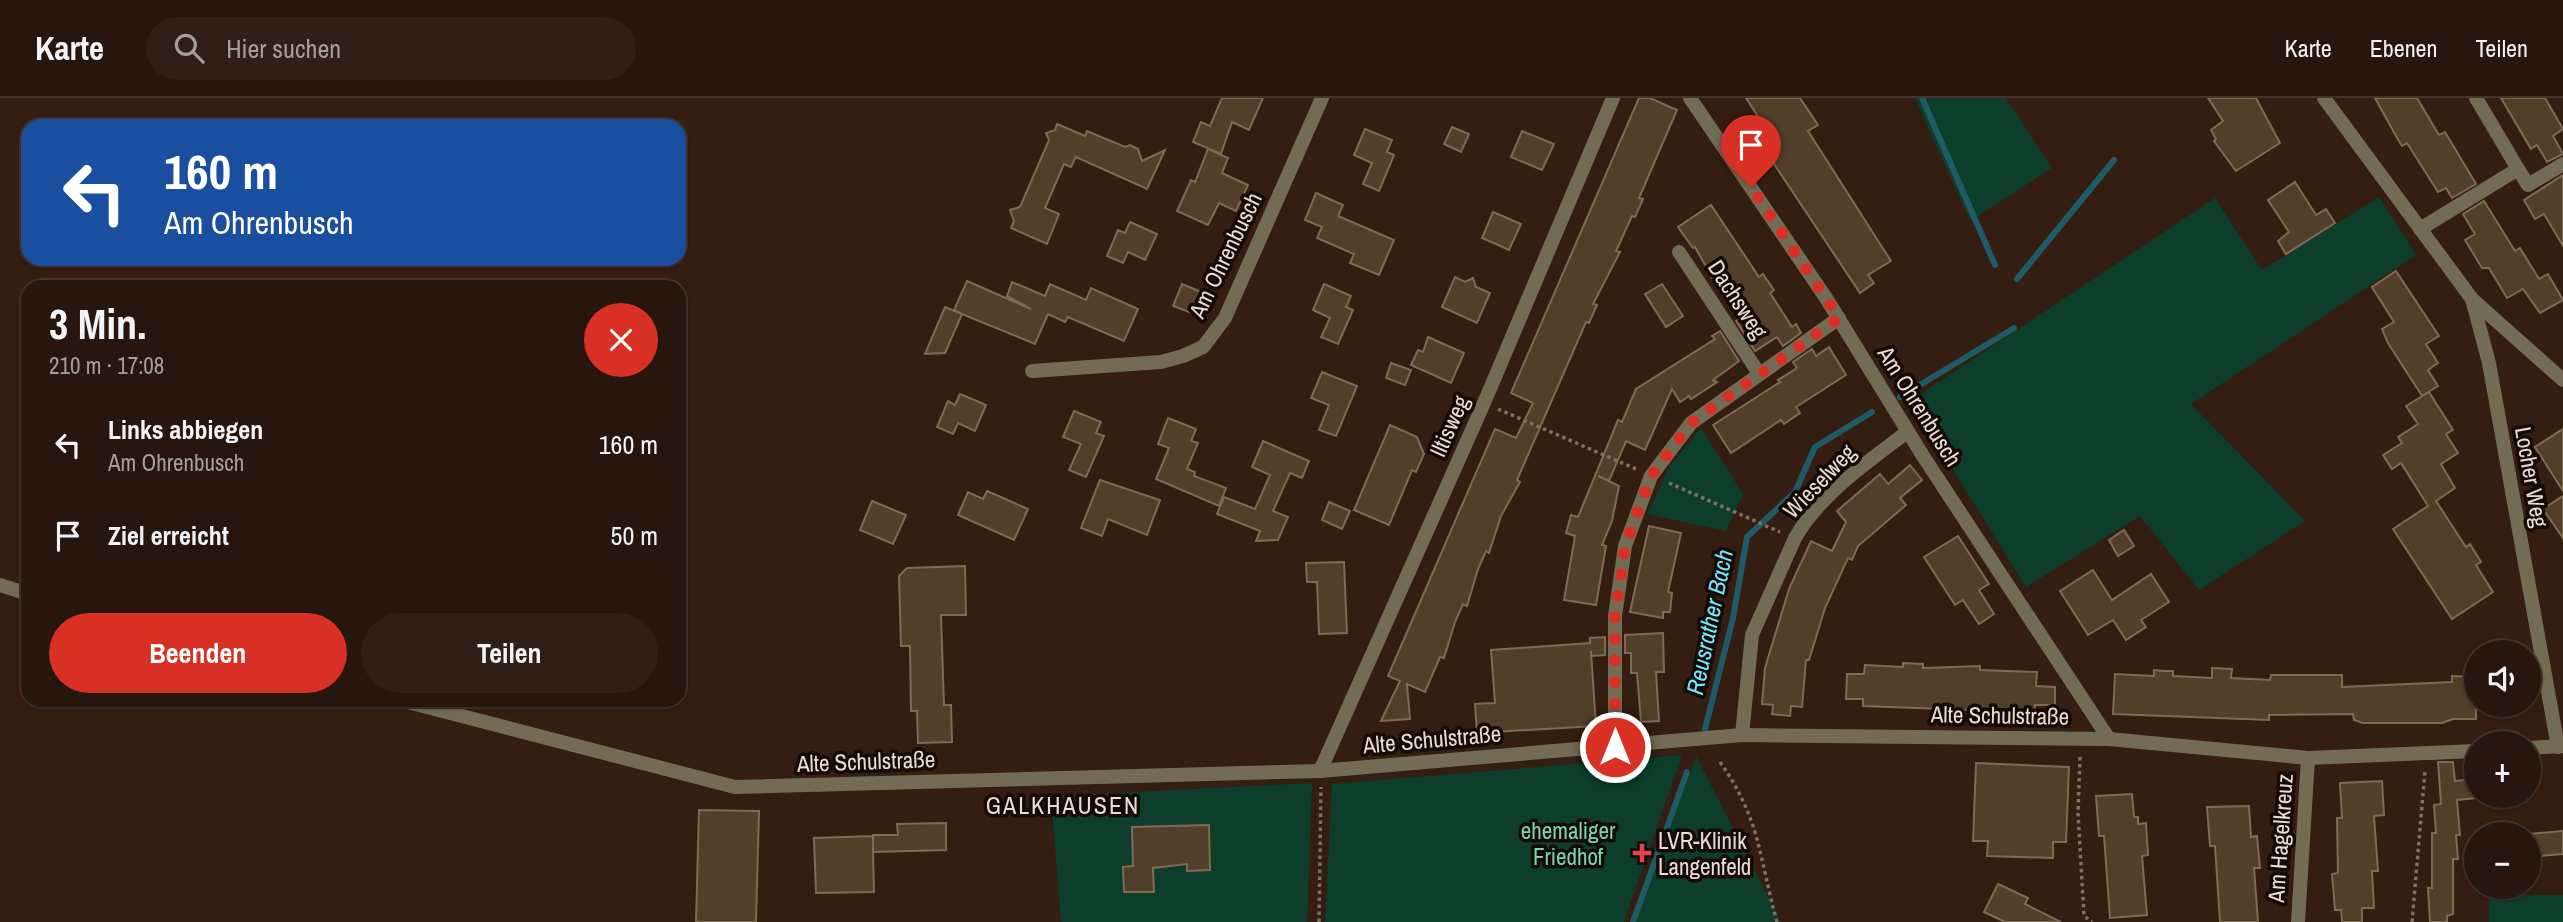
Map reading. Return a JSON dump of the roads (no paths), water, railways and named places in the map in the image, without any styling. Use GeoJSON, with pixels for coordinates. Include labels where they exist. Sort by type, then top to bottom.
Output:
{"type":"FeatureCollection","features":[{"type":"Feature","properties":{"kind":"street","name":"Am Ohrenbusch"},"geometry":{"type":"LineString","coordinates":[[1032,371],[1161,362],[1203,346],[1225,318],[1322,98]]}},
{"type":"Feature","properties":{"kind":"street","name":"Iltisweg"},"geometry":{"type":"LineString","coordinates":[[1320,771],[1484,403],[1613,98]]}},
{"type":"Feature","properties":{"kind":"street","name":"Am Ohrenbusch"},"geometry":{"type":"LineString","coordinates":[[1690,98],[1839,318],[1907,432],[2109,739]]}},
{"type":"Feature","properties":{"kind":"street","name":"Locher Weg"},"geometry":{"type":"LineString","coordinates":[[2324,98],[2472,299],[2563,380]]}},
{"type":"Feature","properties":{"kind":"street"},"geometry":{"type":"LineString","coordinates":[[2476,98],[2528,185],[2563,164]]}},
{"type":"Feature","properties":{"kind":"street"},"geometry":{"type":"LineString","coordinates":[[2420,229],[2518,169]]}},
{"type":"Feature","properties":{"kind":"street","name":"Dachsweg"},"geometry":{"type":"LineString","coordinates":[[1679,252],[1758,372]]}},
{"type":"Feature","properties":{"kind":"street","name":"Locher Weg"},"geometry":{"type":"LineString","coordinates":[[2472,299],[2489,363],[2561,746]]}},
{"type":"Feature","properties":{"kind":"street","name":"Dachsweg"},"geometry":{"type":"LineString","coordinates":[[1615,747],[1615,616],[1625,546],[1651,476],[1691,423],[1758,372],[1839,318]]}},
{"type":"Feature","properties":{"kind":"street","name":"Wieselweg"},"geometry":{"type":"LineString","coordinates":[[1742,735],[1752,635],[1795,538],[1804,523],[1860,468],[1907,432]]}},
{"type":"Feature","properties":{"kind":"street"},"geometry":{"type":"LineString","coordinates":[[0,585],[21,592]]}},
{"type":"Feature","properties":{"kind":"street","name":"Alte Schulstraße"},"geometry":{"type":"LineString","coordinates":[[427,707],[735,787],[1320,771],[1742,735],[2109,739],[2308,758],[2464,752]]}},
{"type":"Feature","properties":{"kind":"street"},"geometry":{"type":"LineString","coordinates":[[2541,747],[2561,746]]}},
{"type":"Feature","properties":{"kind":"street","name":"Am Hagelkreuz"},"geometry":{"type":"LineString","coordinates":[[2298,922],[2308,758]]}},
{"type":"Feature","properties":{"kind":"waterway","name":"Reusrather Bach"},"geometry":{"type":"LineString","coordinates":[[1922,98],[1995,265]]}},
{"type":"Feature","properties":{"kind":"waterway"},"geometry":{"type":"LineString","coordinates":[[2017,279],[2114,160]]}},
{"type":"Feature","properties":{"kind":"waterway","name":"Reusrather Bach"},"geometry":{"type":"LineString","coordinates":[[1900,397],[2014,328]]}},
{"type":"Feature","properties":{"kind":"waterway","name":"Reusrather Bach"},"geometry":{"type":"LineString","coordinates":[[1705,729],[1733,618],[1747,537],[1795,492],[1815,447],[1872,412]]}},
{"type":"Feature","properties":{"kind":"waterway","name":"Reusrather Bach"},"geometry":{"type":"LineString","coordinates":[[1633,922],[1687,772]]}},
{"type":"Feature","properties":{"kind":"place","name":"LVR-Klinik Langenfeld"},"geometry":{"type":"Point","coordinates":[1642,853]}},
{"type":"Feature","properties":{"kind":"district","name":"GALKHAUSEN"},"geometry":{"type":"Point","coordinates":[1063,805]}},
{"type":"Feature","properties":{"kind":"park label","name":"ehemaliger Friedhof"},"geometry":{"type":"Point","coordinates":[1568,843]}}]}
